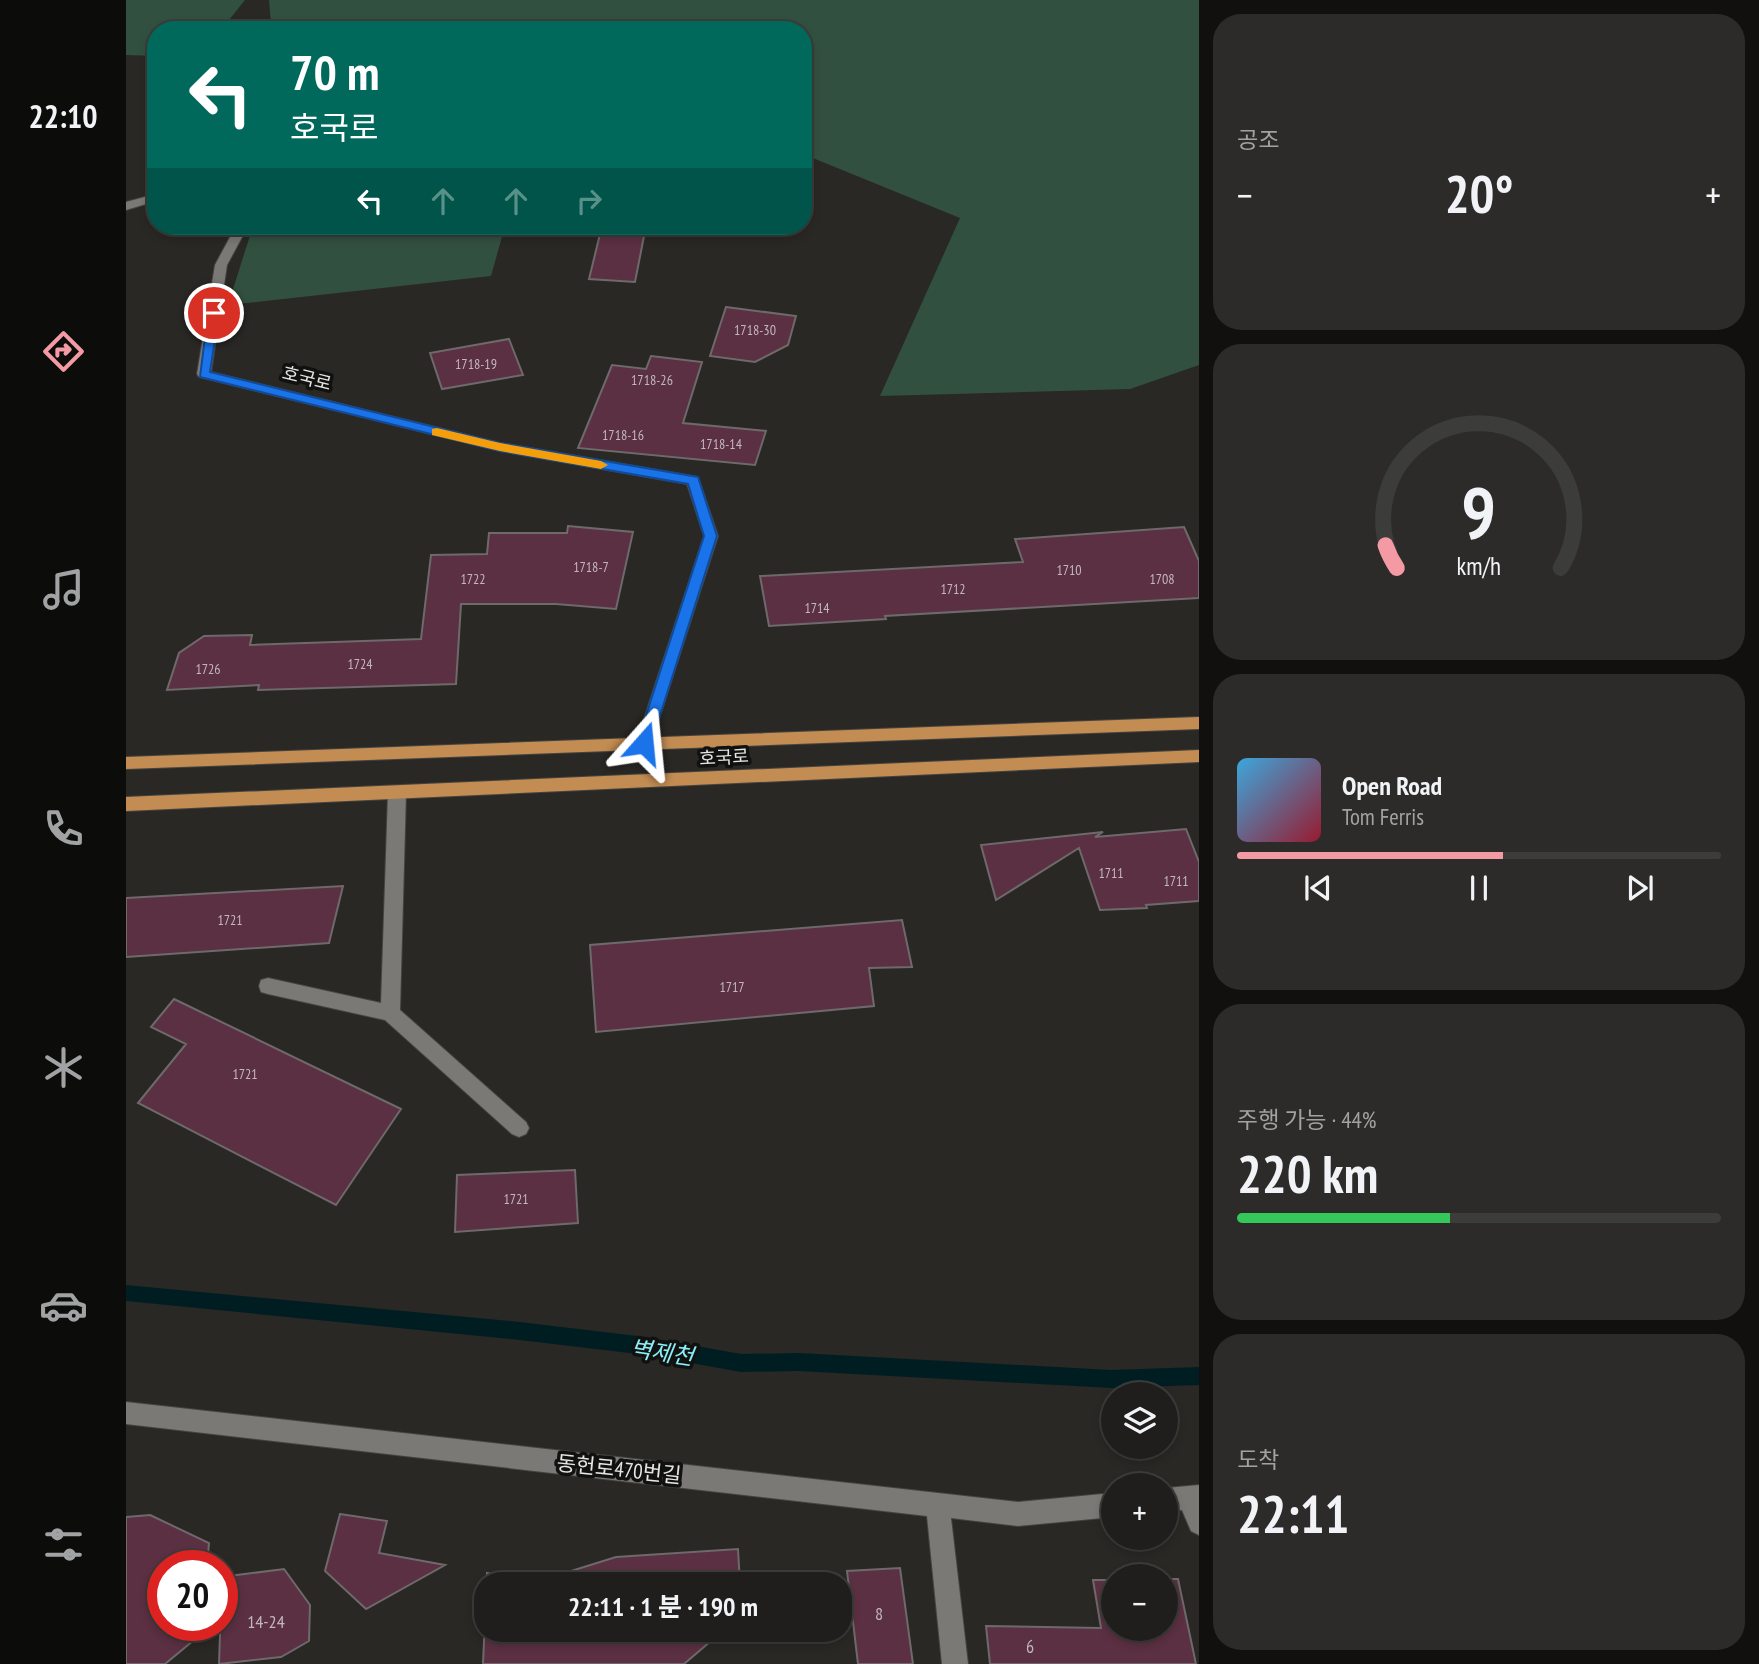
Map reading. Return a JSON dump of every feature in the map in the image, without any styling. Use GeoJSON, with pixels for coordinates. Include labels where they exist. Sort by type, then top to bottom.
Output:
{"type":"FeatureCollection","features":[{"type":"Feature","properties":{"kind":"main road","name":"호국로"},"geometry":{"type":"LineString","coordinates":[[126,763],[1199,723]]}},
{"type":"Feature","properties":{"kind":"main road","name":"호국로"},"geometry":{"type":"LineString","coordinates":[[126,804],[1199,756]]}},
{"type":"Feature","properties":{"kind":"street"},"geometry":{"type":"LineString","coordinates":[[126,206],[147,200]]}},
{"type":"Feature","properties":{"kind":"street","name":"호국로"},"geometry":{"type":"LineString","coordinates":[[237,235],[221,265],[204,374],[500,447],[693,480],[710,536],[644,743]]}},
{"type":"Feature","properties":{"kind":"street"},"geometry":{"type":"LineString","coordinates":[[390,1013],[397,793]]}},
{"type":"Feature","properties":{"kind":"street"},"geometry":{"type":"LineString","coordinates":[[268,986],[390,1013],[520,1128]]}},
{"type":"Feature","properties":{"kind":"street","name":"동헌로470번길"},"geometry":{"type":"LineString","coordinates":[[126,1413],[1018,1514],[1101,1506]]}},
{"type":"Feature","properties":{"kind":"street"},"geometry":{"type":"LineString","coordinates":[[1184,1499],[1199,1523]]}},
{"type":"Feature","properties":{"kind":"street"},"geometry":{"type":"LineString","coordinates":[[938,1505],[955,1664]]}},
{"type":"Feature","properties":{"kind":"green space"},"geometry":{"type":"Polygon","coordinates":[[[126,0],[245,0],[228,21],[147,21],[147,56],[126,55],[126,0]]]}},
{"type":"Feature","properties":{"kind":"green space"},"geometry":{"type":"Polygon","coordinates":[[[269,0],[1199,0],[1199,365],[1130,389],[880,396],[960,218],[812,158],[812,21],[271,21],[269,0]]]}},
{"type":"Feature","properties":{"kind":"green space"},"geometry":{"type":"Polygon","coordinates":[[[250,235],[502,235],[491,276],[228,305],[250,235]]]}},
{"type":"Feature","properties":{"kind":"building"},"geometry":{"type":"Polygon","coordinates":[[[600,235],[644,235],[635,282],[589,279],[600,235]]]}},
{"type":"Feature","properties":{"kind":"building"},"geometry":{"type":"Polygon","coordinates":[[[726,307],[796,316],[788,345],[755,362],[710,356],[726,307]]]}},
{"type":"Feature","properties":{"kind":"building"},"geometry":{"type":"Polygon","coordinates":[[[509,339],[523,375],[442,389],[430,353],[509,339]]]}},
{"type":"Feature","properties":{"kind":"building"},"geometry":{"type":"Polygon","coordinates":[[[651,356],[702,362],[683,423],[766,431],[755,465],[578,448],[612,365],[646,369],[651,356]]]}},
{"type":"Feature","properties":{"kind":"building"},"geometry":{"type":"Polygon","coordinates":[[[568,526],[633,532],[616,609],[556,604],[461,604],[456,684],[258,690],[259,685],[167,690],[179,653],[204,636],[252,635],[250,645],[421,639],[431,555],[487,554],[489,533],[567,533],[568,526]]]}},
{"type":"Feature","properties":{"kind":"building"},"geometry":{"type":"Polygon","coordinates":[[[1184,527],[1199,561],[1199,598],[885,616],[886,619],[769,626],[760,576],[1023,562],[1015,539],[1184,527]]]}},
{"type":"Feature","properties":{"kind":"building"},"geometry":{"type":"Polygon","coordinates":[[[1186,829],[1199,862],[1199,901],[1146,905],[1147,908],[1100,910],[1079,848],[996,900],[981,845],[1103,832],[1095,837],[1186,829]]]}},
{"type":"Feature","properties":{"kind":"building"},"geometry":{"type":"Polygon","coordinates":[[[343,886],[329,943],[126,957],[126,898],[343,886]]]}},
{"type":"Feature","properties":{"kind":"building"},"geometry":{"type":"Polygon","coordinates":[[[902,920],[912,967],[869,968],[874,1006],[596,1032],[590,945],[902,920]]]}},
{"type":"Feature","properties":{"kind":"building"},"geometry":{"type":"Polygon","coordinates":[[[174,999],[401,1109],[336,1205],[138,1103],[186,1044],[151,1027],[174,999]]]}},
{"type":"Feature","properties":{"kind":"building"},"geometry":{"type":"Polygon","coordinates":[[[575,1170],[578,1223],[455,1232],[457,1175],[575,1170]]]}},
{"type":"Feature","properties":{"kind":"building"},"geometry":{"type":"Polygon","coordinates":[[[340,1514],[387,1521],[379,1553],[445,1565],[366,1609],[325,1571],[340,1514]]]}},
{"type":"Feature","properties":{"kind":"building"},"geometry":{"type":"Polygon","coordinates":[[[150,1515],[209,1543],[208,1550],[147,1550],[147,1641],[193,1641],[165,1664],[126,1664],[126,1517],[150,1515]]]}},
{"type":"Feature","properties":{"kind":"building"},"geometry":{"type":"Polygon","coordinates":[[[738,1549],[739,1572],[568,1572],[616,1557],[738,1549]]]}},
{"type":"Feature","properties":{"kind":"building"},"geometry":{"type":"Polygon","coordinates":[[[900,1568],[913,1664],[858,1664],[852,1613],[852,1572],[847,1571],[900,1568]]]}},
{"type":"Feature","properties":{"kind":"building"},"geometry":{"type":"Polygon","coordinates":[[[284,1569],[310,1605],[309,1641],[281,1657],[219,1664],[220,1641],[238,1641],[238,1575],[284,1569]]]}},
{"type":"Feature","properties":{"kind":"building"},"geometry":{"type":"Polygon","coordinates":[[[1178,1579],[1196,1664],[990,1664],[986,1626],[1101,1628],[1101,1641],[1178,1641],[1178,1579]]]}},
{"type":"Feature","properties":{"kind":"building"},"geometry":{"type":"Polygon","coordinates":[[[1093,1580],[1101,1580],[1101,1628],[1093,1580]]]}},
{"type":"Feature","properties":{"kind":"building"},"geometry":{"type":"Polygon","coordinates":[[[484,1642],[710,1642],[684,1664],[483,1664],[484,1642]]]}},
{"type":"Feature","properties":{"kind":"waterway","name":"벽제천"},"geometry":{"type":"LineString","coordinates":[[126,1293],[511,1330],[646,1346],[741,1363],[799,1362],[1111,1379],[1199,1376]]}},
{"type":"Feature","properties":{"kind":"slow traffic"},"geometry":{"type":"LineString","coordinates":[[437,432],[500,447],[601,465]]}},
{"type":"Feature","properties":{"kind":"route"},"geometry":{"type":"LineString","coordinates":[[214,313],[204,374],[500,447],[693,480],[710,536],[644,743]]}}]}
